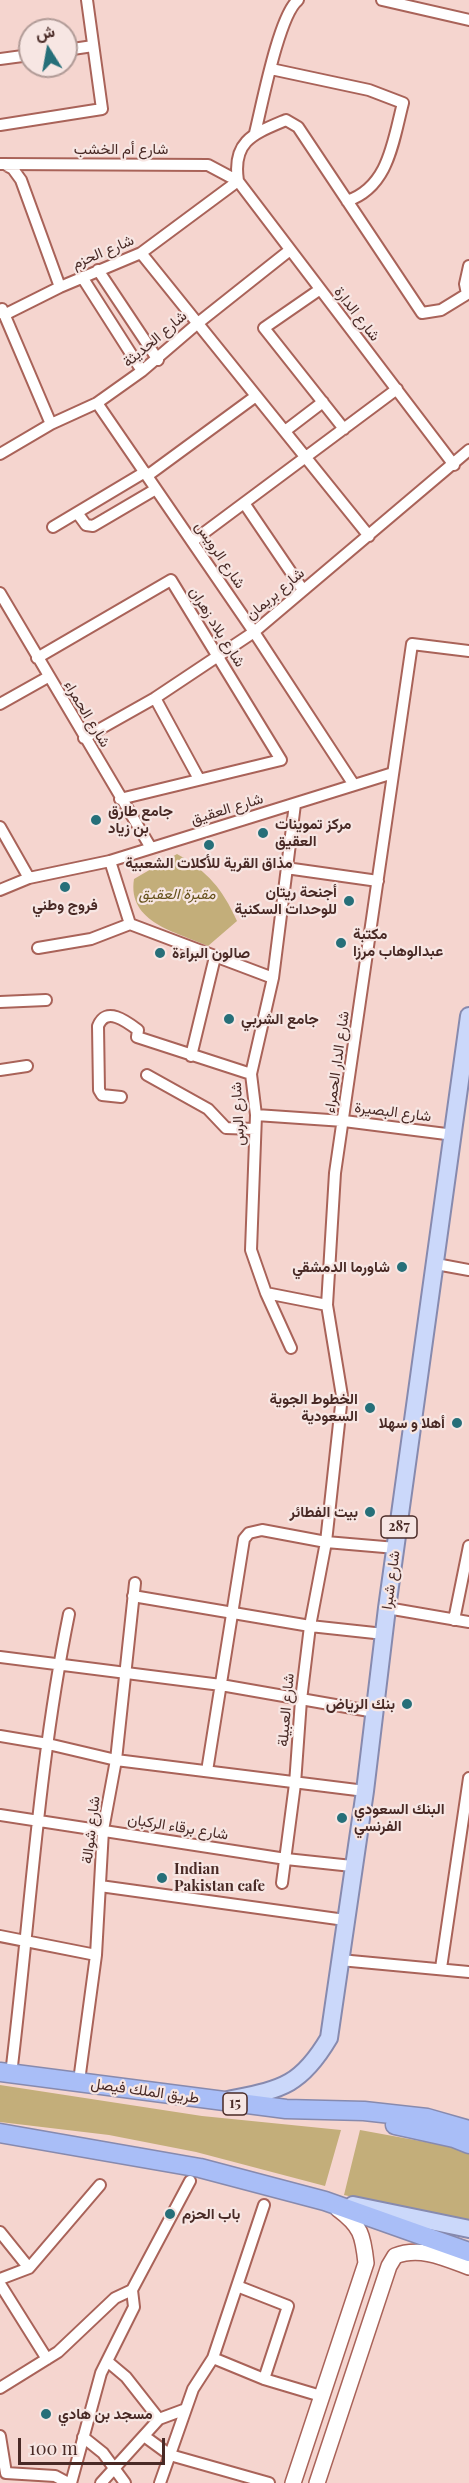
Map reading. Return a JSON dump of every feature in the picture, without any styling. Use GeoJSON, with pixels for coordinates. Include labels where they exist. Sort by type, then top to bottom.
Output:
{"type":"FeatureCollection","features":[{"type":"Feature","properties":{"kind":"highway","name":"طريق الملك فيصل"},"geometry":{"type":"LineString","coordinates":[[5,2073],[79,2081],[218,2102],[286,2109],[364,2111],[427,2118],[469,2130]]}},
{"type":"Feature","properties":{"kind":"highway"},"geometry":{"type":"LineString","coordinates":[[364,2111],[374,2119],[386,2123],[454,2138],[469,2144]]}},
{"type":"Feature","properties":{"kind":"highway"},"geometry":{"type":"LineString","coordinates":[[0,2133],[200,2168],[325,2201],[469,2250]]}},
{"type":"Feature","properties":{"kind":"main road","name":"شارع شبرا"},"geometry":{"type":"LineString","coordinates":[[218,2102],[273,2091],[294,2081],[314,2063],[328,2037],[365,1791],[387,1608],[469,1016]]}},
{"type":"Feature","properties":{"kind":"main road"},"geometry":{"type":"LineString","coordinates":[[325,2201],[469,2229]]}},
{"type":"Feature","properties":{"kind":"street"},"geometry":{"type":"LineString","coordinates":[[0,126],[102,109],[87,0]]}},
{"type":"Feature","properties":{"kind":"street"},"geometry":{"type":"LineString","coordinates":[[255,133],[271,69],[291,6],[298,0]]}},
{"type":"Feature","properties":{"kind":"street"},"geometry":{"type":"LineString","coordinates":[[382,0],[469,20]]}},
{"type":"Feature","properties":{"kind":"street"},"geometry":{"type":"LineString","coordinates":[[78,48],[93,46]]}},
{"type":"Feature","properties":{"kind":"street"},"geometry":{"type":"LineString","coordinates":[[0,59],[18,57]]}},
{"type":"Feature","properties":{"kind":"street"},"geometry":{"type":"LineString","coordinates":[[271,69],[369,90],[403,103],[387,166],[374,184],[358,197],[347,201]]}},
{"type":"Feature","properties":{"kind":"street"},"geometry":{"type":"LineString","coordinates":[[238,181],[236,164],[243,144],[255,133],[286,120],[298,127],[422,313],[441,310],[467,294],[465,284],[469,266]]}},
{"type":"Feature","properties":{"kind":"street"},"geometry":{"type":"LineString","coordinates":[[2,164],[13,169],[21,180],[60,286]]}},
{"type":"Feature","properties":{"kind":"street","name":"شارع أم الخشب"},"geometry":{"type":"LineString","coordinates":[[2,164],[208,165],[238,181]]}},
{"type":"Feature","properties":{"kind":"street","name":"شارع الدارة"},"geometry":{"type":"LineString","coordinates":[[238,181],[454,465]]}},
{"type":"Feature","properties":{"kind":"street","name":"شارع الحزم"},"geometry":{"type":"LineString","coordinates":[[2,311],[141,253],[238,181]]}},
{"type":"Feature","properties":{"kind":"street","name":"شارع الحديثة"},"geometry":{"type":"LineString","coordinates":[[1,452],[51,424],[97,403],[158,360],[198,323],[290,250]]}},
{"type":"Feature","properties":{"kind":"street"},"geometry":{"type":"LineString","coordinates":[[141,253],[369,536]]}},
{"type":"Feature","properties":{"kind":"street"},"geometry":{"type":"LineString","coordinates":[[98,270],[158,360]]}},
{"type":"Feature","properties":{"kind":"street"},"geometry":{"type":"LineString","coordinates":[[82,277],[142,371]]}},
{"type":"Feature","properties":{"kind":"street"},"geometry":{"type":"LineString","coordinates":[[319,290],[264,328],[344,429]]}},
{"type":"Feature","properties":{"kind":"street"},"geometry":{"type":"LineString","coordinates":[[2,311],[51,424]]}},
{"type":"Feature","properties":{"kind":"street"},"geometry":{"type":"LineString","coordinates":[[193,542],[397,389]]}},
{"type":"Feature","properties":{"kind":"street"},"geometry":{"type":"LineString","coordinates":[[53,527],[146,474],[256,396]]}},
{"type":"Feature","properties":{"kind":"street"},"geometry":{"type":"LineString","coordinates":[[285,431],[323,402]]}},
{"type":"Feature","properties":{"kind":"street","name":"شارع الرويس"},"geometry":{"type":"LineString","coordinates":[[97,403],[254,632],[354,785]]}},
{"type":"Feature","properties":{"kind":"street","name":"شارع بريمان"},"geometry":{"type":"LineString","coordinates":[[84,738],[155,698],[254,632],[469,450]]}},
{"type":"Feature","properties":{"kind":"street"},"geometry":{"type":"LineString","coordinates":[[78,514],[86,525],[93,526],[156,489]]}},
{"type":"Feature","properties":{"kind":"street"},"geometry":{"type":"LineString","coordinates":[[244,503],[303,590]]}},
{"type":"Feature","properties":{"kind":"street","name":"شارع بلاد زهران"},"geometry":{"type":"LineString","coordinates":[[37,658],[171,580],[281,760],[199,779]]}},
{"type":"Feature","properties":{"kind":"street","name":"شارع الحمراء"},"geometry":{"type":"LineString","coordinates":[[0,593],[150,848]]}},
{"type":"Feature","properties":{"kind":"street","name":"شارع الدار الحمراء"},"geometry":{"type":"LineString","coordinates":[[326,1542],[342,1396],[327,1305],[335,1173],[412,644],[469,651]]}},
{"type":"Feature","properties":{"kind":"street"},"geometry":{"type":"LineString","coordinates":[[0,704],[48,677]]}},
{"type":"Feature","properties":{"kind":"street"},"geometry":{"type":"LineString","coordinates":[[120,800],[199,779],[155,698]]}},
{"type":"Feature","properties":{"kind":"street","name":"شارع العقيق"},"geometry":{"type":"LineString","coordinates":[[2,887],[29,878],[110,861],[393,773]]}},
{"type":"Feature","properties":{"kind":"street","name":"شارع الرس"},"geometry":{"type":"LineString","coordinates":[[291,1348],[266,1293],[252,1250],[256,1115],[251,1074],[273,978],[296,804]]}},
{"type":"Feature","properties":{"kind":"street"},"geometry":{"type":"LineString","coordinates":[[0,827],[29,878]]}},
{"type":"Feature","properties":{"kind":"street"},"geometry":{"type":"LineString","coordinates":[[110,861],[130,924]]}},
{"type":"Feature","properties":{"kind":"street"},"geometry":{"type":"LineString","coordinates":[[286,868],[378,881]]}},
{"type":"Feature","properties":{"kind":"street"},"geometry":{"type":"LineString","coordinates":[[39,948],[91,939],[130,924],[273,978]]}},
{"type":"Feature","properties":{"kind":"street"},"geometry":{"type":"LineString","coordinates":[[191,1056],[215,957]]}},
{"type":"Feature","properties":{"kind":"street"},"geometry":{"type":"LineString","coordinates":[[0,1002],[46,1000]]}},
{"type":"Feature","properties":{"kind":"street"},"geometry":{"type":"LineString","coordinates":[[121,1097],[102,1095],[99,1090],[98,1026],[106,1016],[122,1018],[138,1030],[137,1037],[251,1074]]}},
{"type":"Feature","properties":{"kind":"street"},"geometry":{"type":"LineString","coordinates":[[0,1070],[27,1066]]}},
{"type":"Feature","properties":{"kind":"street"},"geometry":{"type":"LineString","coordinates":[[147,1075],[208,1109],[226,1128],[255,1130]]}},
{"type":"Feature","properties":{"kind":"street","name":"شارع البصيرة"},"geometry":{"type":"LineString","coordinates":[[256,1115],[344,1121],[454,1135]]}},
{"type":"Feature","properties":{"kind":"street"},"geometry":{"type":"LineString","coordinates":[[436,1264],[469,1270]]}},
{"type":"Feature","properties":{"kind":"street"},"geometry":{"type":"LineString","coordinates":[[266,1293],[327,1305]]}},
{"type":"Feature","properties":{"kind":"street"},"geometry":{"type":"LineString","coordinates":[[207,1772],[244,1539],[249,1533],[262,1530],[326,1542],[396,1548]]}},
{"type":"Feature","properties":{"kind":"street","name":"شارع العبيلة"},"geometry":{"type":"LineString","coordinates":[[282,1883],[295,1784],[301,1700],[310,1626],[326,1542]]}},
{"type":"Feature","properties":{"kind":"street"},"geometry":{"type":"LineString","coordinates":[[454,1620],[469,1546]]}},
{"type":"Feature","properties":{"kind":"street","name":"شارع شوالة"},"geometry":{"type":"LineString","coordinates":[[79,2081],[96,1955],[103,1830],[116,1760],[123,1673],[135,1583]]}},
{"type":"Feature","properties":{"kind":"street"},"geometry":{"type":"LineString","coordinates":[[133,1596],[233,1611],[310,1626],[384,1634]]}},
{"type":"Feature","properties":{"kind":"street"},"geometry":{"type":"LineString","coordinates":[[387,1608],[469,1622]]}},
{"type":"Feature","properties":{"kind":"street"},"geometry":{"type":"LineString","coordinates":[[5,2073],[28,1940],[38,1821],[59,1665],[69,1614]]}},
{"type":"Feature","properties":{"kind":"street"},"geometry":{"type":"LineString","coordinates":[[0,1657],[220,1685],[375,1712]]}},
{"type":"Feature","properties":{"kind":"street"},"geometry":{"type":"LineString","coordinates":[[0,1736],[48,1744],[116,1760],[365,1791]]}},
{"type":"Feature","properties":{"kind":"street"},"geometry":{"type":"LineString","coordinates":[[441,1968],[469,1778]]}},
{"type":"Feature","properties":{"kind":"street","name":"شارع برقاء الركبان"},"geometry":{"type":"LineString","coordinates":[[0,1815],[286,1859],[352,1866]]}},
{"type":"Feature","properties":{"kind":"street"},"geometry":{"type":"LineString","coordinates":[[100,1886],[345,1920]]}},
{"type":"Feature","properties":{"kind":"street"},"geometry":{"type":"LineString","coordinates":[[0,1936],[96,1955]]}},
{"type":"Feature","properties":{"kind":"street"},"geometry":{"type":"LineString","coordinates":[[340,1960],[469,1972]]}},
{"type":"Feature","properties":{"kind":"street"},"geometry":{"type":"LineString","coordinates":[[427,2118],[469,2121]]}},
{"type":"Feature","properties":{"kind":"street"},"geometry":{"type":"LineString","coordinates":[[0,2436],[6,2478],[55,2479],[70,2483],[107,2361],[134,2307],[132,2290],[190,2181]]}},
{"type":"Feature","properties":{"kind":"street"},"geometry":{"type":"LineString","coordinates":[[0,2279],[29,2268],[100,2185]]}},
{"type":"Feature","properties":{"kind":"street"},"geometry":{"type":"LineString","coordinates":[[292,2483],[366,2263],[360,2231],[355,2221],[325,2201]]}},
{"type":"Feature","properties":{"kind":"street"},"geometry":{"type":"LineString","coordinates":[[160,2483],[193,2389],[213,2358],[264,2205]]}},
{"type":"Feature","properties":{"kind":"street"},"geometry":{"type":"LineString","coordinates":[[0,2232],[29,2268]]}},
{"type":"Feature","properties":{"kind":"street"},"geometry":{"type":"LineString","coordinates":[[317,2483],[389,2266],[395,2256],[412,2251],[425,2252],[469,2267]]}},
{"type":"Feature","properties":{"kind":"street"},"geometry":{"type":"LineString","coordinates":[[0,2284],[48,2359]]}},
{"type":"Feature","properties":{"kind":"street"},"geometry":{"type":"LineString","coordinates":[[237,2286],[288,2306],[264,2379]]}},
{"type":"Feature","properties":{"kind":"street"},"geometry":{"type":"LineString","coordinates":[[0,2388],[48,2359],[83,2331],[115,2298],[132,2290]]}},
{"type":"Feature","properties":{"kind":"street"},"geometry":{"type":"LineString","coordinates":[[213,2358],[264,2379],[321,2396]]}},
{"type":"Feature","properties":{"kind":"street"},"geometry":{"type":"LineString","coordinates":[[107,2361],[126,2376],[159,2420]]}},
{"type":"Feature","properties":{"kind":"street"},"geometry":{"type":"LineString","coordinates":[[101,2483],[159,2420],[186,2409]]}},
{"type":"Feature","properties":{"kind":"street"},"geometry":{"type":"LineString","coordinates":[[144,2436],[170,2456],[269,2483]]}},
{"type":"Feature","properties":{"kind":"street"},"geometry":{"type":"LineString","coordinates":[[83,2438],[103,2453],[125,2483]]}},
{"type":"Feature","properties":{"kind":"green space","name":"مقبرة العقيق"},"geometry":{"type":"Polygon","coordinates":[[[177,854],[206,874],[226,899],[237,921],[208,946],[157,924],[138,906],[134,894],[134,879],[177,854]]]}},
{"type":"Feature","properties":{"kind":"green space"},"geometry":{"type":"Polygon","coordinates":[[[0,2085],[202,2116],[341,2130],[325,2186],[196,2152],[109,2135],[0,2122],[0,2085]]]}},
{"type":"Feature","properties":{"kind":"green space"},"geometry":{"type":"Polygon","coordinates":[[[360,2130],[453,2147],[469,2154],[469,2223],[344,2195],[360,2130]]]}},
{"type":"Feature","properties":{"kind":"place","name":"جامع طارق بن زياد"},"geometry":{"type":"Point","coordinates":[96,820]}},
{"type":"Feature","properties":{"kind":"place","name":"مركز تموينات العقيق"},"geometry":{"type":"Point","coordinates":[263,833]}},
{"type":"Feature","properties":{"kind":"place","name":"مذاق القرية للأكلات الشعبية"},"geometry":{"type":"Point","coordinates":[209,845]}},
{"type":"Feature","properties":{"kind":"place","name":"فروج وطني"},"geometry":{"type":"Point","coordinates":[65,887]}},
{"type":"Feature","properties":{"kind":"place","name":"أجنحة ريتان للوحدات السكنية"},"geometry":{"type":"Point","coordinates":[349,901]}},
{"type":"Feature","properties":{"kind":"place","name":"مكتبة عبدالوهاب مرزا"},"geometry":{"type":"Point","coordinates":[341,943]}},
{"type":"Feature","properties":{"kind":"place","name":"صالون البراءة"},"geometry":{"type":"Point","coordinates":[160,953]}},
{"type":"Feature","properties":{"kind":"place","name":"جامع الشربي"},"geometry":{"type":"Point","coordinates":[229,1019]}},
{"type":"Feature","properties":{"kind":"place","name":"شاورما الدمشقي"},"geometry":{"type":"Point","coordinates":[402,1267]}},
{"type":"Feature","properties":{"kind":"place","name":"الخطوط الجوية السعودية"},"geometry":{"type":"Point","coordinates":[370,1408]}},
{"type":"Feature","properties":{"kind":"place","name":"أهلا و سهلا"},"geometry":{"type":"Point","coordinates":[457,1423]}},
{"type":"Feature","properties":{"kind":"place","name":"بيت الفطائر"},"geometry":{"type":"Point","coordinates":[370,1512]}},
{"type":"Feature","properties":{"kind":"place","name":"بنك الرياض"},"geometry":{"type":"Point","coordinates":[407,1704]}},
{"type":"Feature","properties":{"kind":"place","name":"البنك السعودي الفرنسي"},"geometry":{"type":"Point","coordinates":[342,1818]}},
{"type":"Feature","properties":{"kind":"place","name":"Indian Pakistan cafe"},"geometry":{"type":"Point","coordinates":[162,1878]}},
{"type":"Feature","properties":{"kind":"place","name":"باب الحزم"},"geometry":{"type":"Point","coordinates":[170,2214]}},
{"type":"Feature","properties":{"kind":"place","name":"مسجد بن هادي"},"geometry":{"type":"Point","coordinates":[46,2414]}}]}
